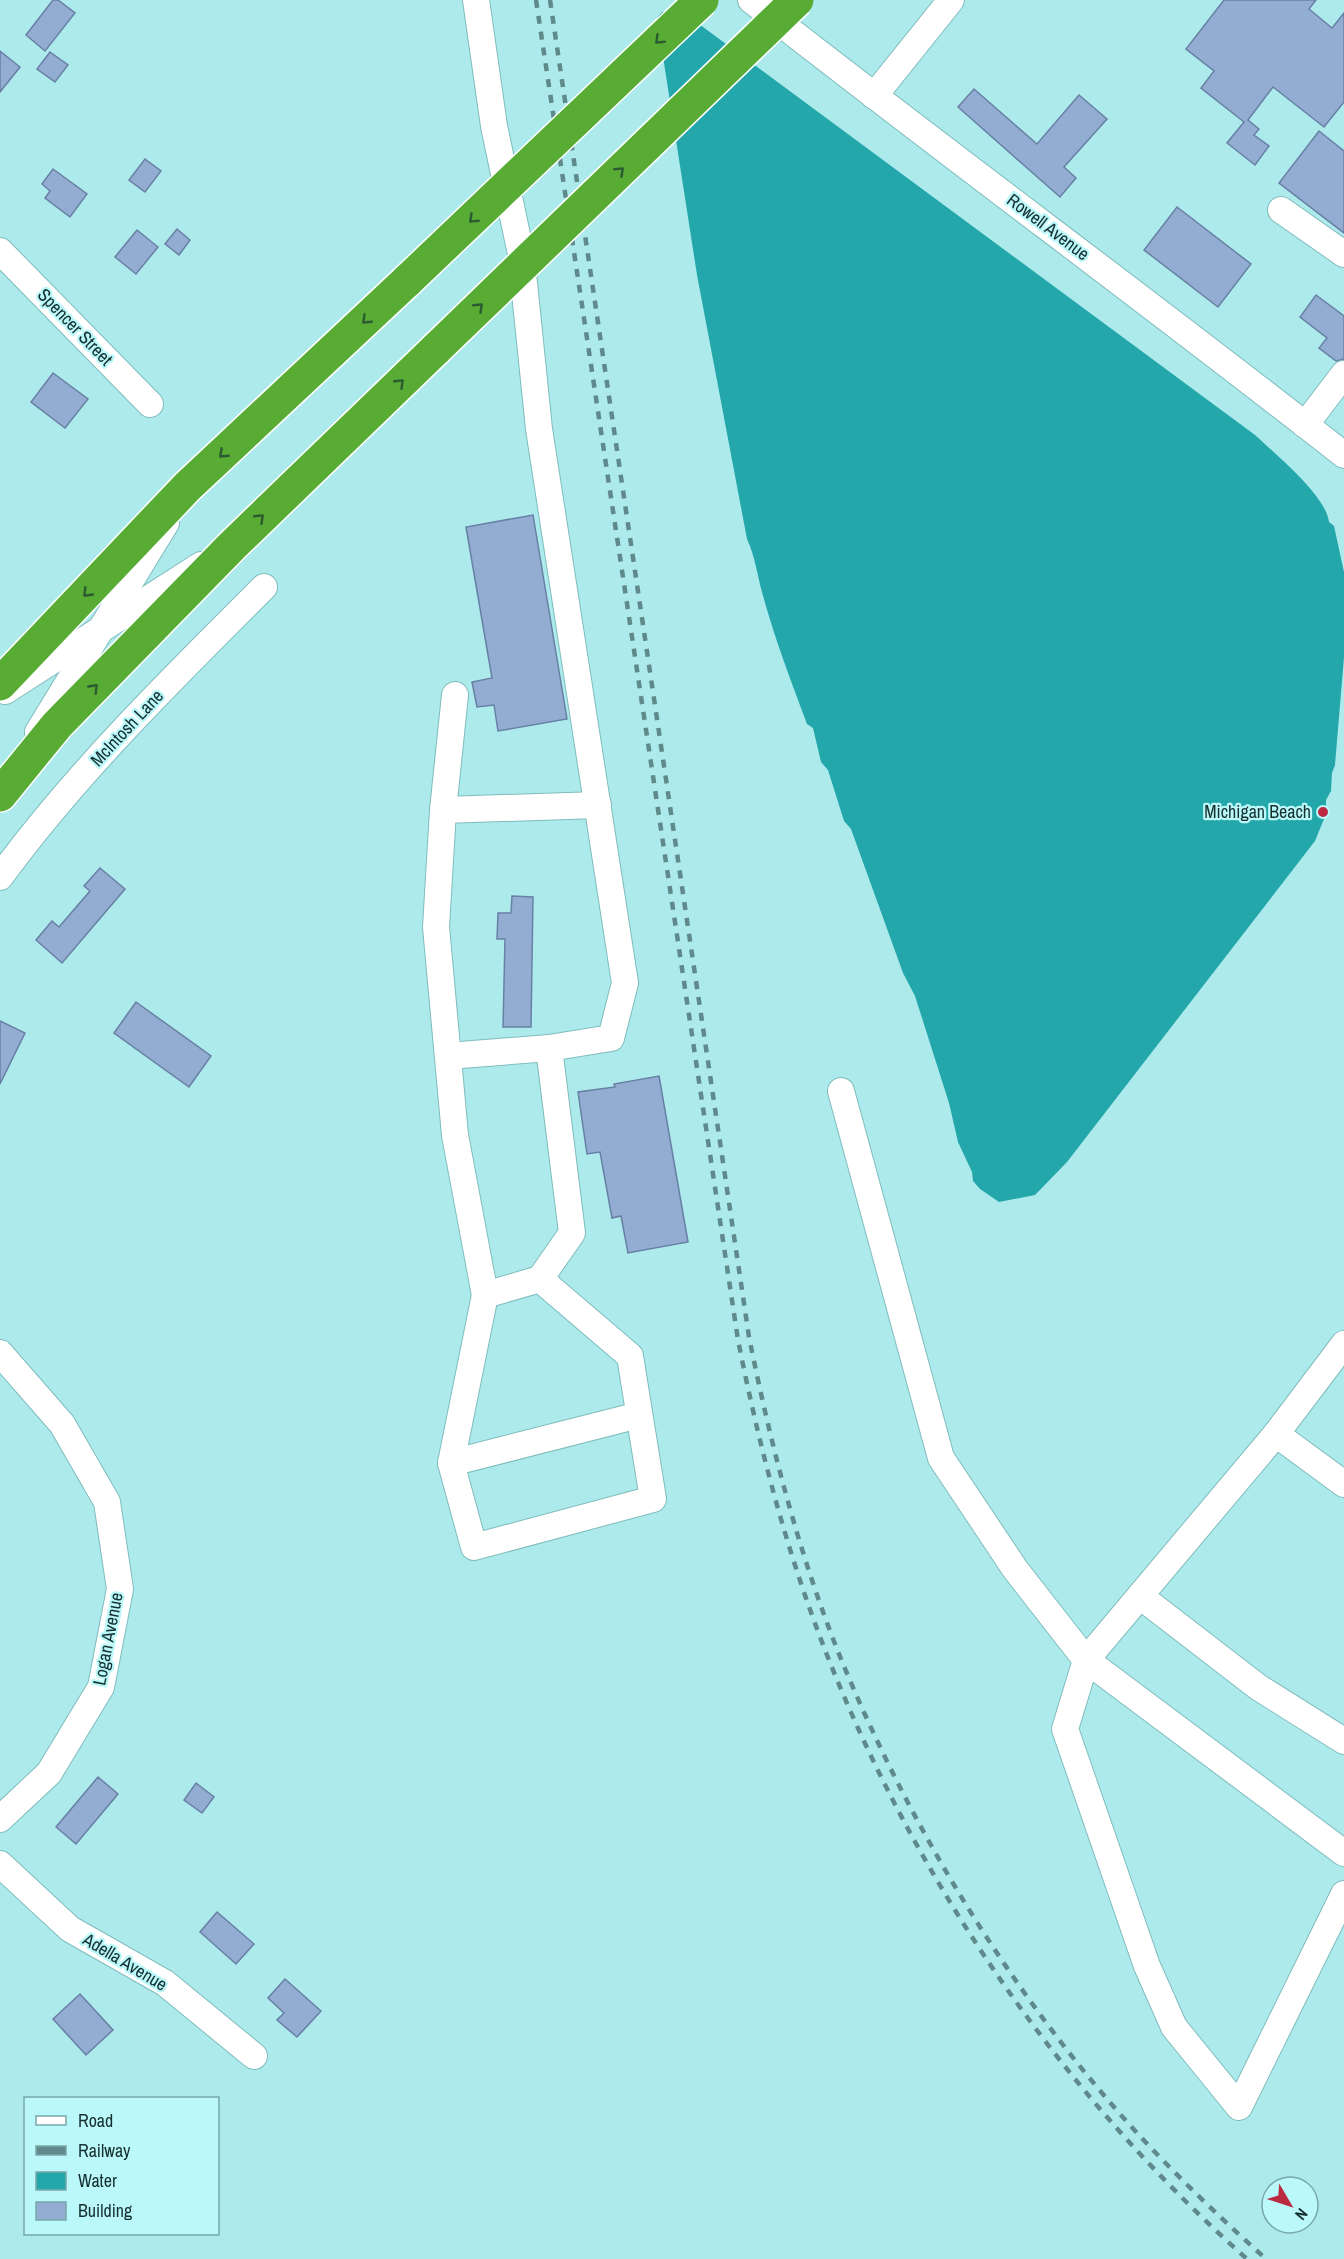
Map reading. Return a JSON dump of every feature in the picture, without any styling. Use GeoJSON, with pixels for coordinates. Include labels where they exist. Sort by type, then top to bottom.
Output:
{"type":"FeatureCollection","features":[{"type":"Feature","properties":{"kind":"highway"},"geometry":{"type":"LineString","coordinates":[[0,684],[187,488],[702,0]]}},
{"type":"Feature","properties":{"kind":"highway"},"geometry":{"type":"LineString","coordinates":[[0,794],[57,725],[232,546],[797,0]]}},
{"type":"Feature","properties":{"kind":"street"},"geometry":{"type":"LineString","coordinates":[[448,1056],[549,1048],[611,1038],[625,983],[539,429],[521,255],[494,126],[476,0]]}},
{"type":"Feature","properties":{"kind":"street","name":"Rowell Avenue"},"geometry":{"type":"LineString","coordinates":[[751,0],[874,96],[1180,326],[1344,455]]}},
{"type":"Feature","properties":{"kind":"street"},"geometry":{"type":"LineString","coordinates":[[874,96],[951,0]]}},
{"type":"Feature","properties":{"kind":"street"},"geometry":{"type":"LineString","coordinates":[[1281,210],[1344,254]]}},
{"type":"Feature","properties":{"kind":"street","name":"Spencer Street"},"geometry":{"type":"LineString","coordinates":[[0,251],[150,404]]}},
{"type":"Feature","properties":{"kind":"street"},"geometry":{"type":"LineString","coordinates":[[1305,425],[1344,374]]}},
{"type":"Feature","properties":{"kind":"street"},"geometry":{"type":"LineString","coordinates":[[0,794],[187,488]]}},
{"type":"Feature","properties":{"kind":"street"},"geometry":{"type":"LineString","coordinates":[[0,694],[232,546]]}},
{"type":"Feature","properties":{"kind":"street","name":"McIntosh Lane"},"geometry":{"type":"LineString","coordinates":[[0,877],[30,837],[92,766],[195,656],[264,587]]}},
{"type":"Feature","properties":{"kind":"street"},"geometry":{"type":"LineString","coordinates":[[455,695],[442,810],[436,927],[455,1135],[485,1295],[451,1463],[474,1547],[653,1499],[630,1356],[540,1279]]}},
{"type":"Feature","properties":{"kind":"street"},"geometry":{"type":"LineString","coordinates":[[442,810],[598,805]]}},
{"type":"Feature","properties":{"kind":"street"},"geometry":{"type":"LineString","coordinates":[[485,1295],[540,1279],[572,1233],[549,1048]]}},
{"type":"Feature","properties":{"kind":"street"},"geometry":{"type":"LineString","coordinates":[[841,1091],[941,1458],[1014,1569],[1086,1660],[1344,1853]]}},
{"type":"Feature","properties":{"kind":"street"},"geometry":{"type":"LineString","coordinates":[[1344,1343],[1276,1434],[1086,1660],[1065,1729],[1147,1966],[1174,2027],[1239,2107],[1344,1894]]}},
{"type":"Feature","properties":{"kind":"street","name":"Logan Avenue"},"geometry":{"type":"LineString","coordinates":[[0,1353],[62,1424],[107,1502],[120,1589],[101,1687],[49,1773],[0,1819]]}},
{"type":"Feature","properties":{"kind":"street"},"geometry":{"type":"LineString","coordinates":[[451,1463],[639,1415]]}},
{"type":"Feature","properties":{"kind":"street"},"geometry":{"type":"LineString","coordinates":[[1276,1434],[1344,1484]]}},
{"type":"Feature","properties":{"kind":"street"},"geometry":{"type":"LineString","coordinates":[[1140,1596],[1258,1687],[1344,1741]]}},
{"type":"Feature","properties":{"kind":"street","name":"Adella Avenue"},"geometry":{"type":"LineString","coordinates":[[0,1864],[70,1929],[165,1983],[254,2056]]}},
{"type":"Feature","properties":{"kind":"water"},"geometry":{"type":"Polygon","coordinates":[[[680,10],[1255,435],[1310,488],[1326,511],[1329,522],[1334,526],[1344,572],[1344,657],[1331,791],[1326,800],[1326,814],[1315,841],[1067,1162],[1035,1195],[999,1202],[980,1189],[973,1181],[972,1172],[958,1142],[949,1103],[915,996],[903,973],[851,829],[844,821],[828,770],[821,762],[813,728],[807,724],[767,609],[747,539],[697,275],[657,18],[662,12],[680,10]]]}},
{"type":"Feature","properties":{"kind":"building"},"geometry":{"type":"Polygon","coordinates":[[[53,0],[58,0],[75,13],[45,51],[26,35],[53,0]]]}},
{"type":"Feature","properties":{"kind":"building"},"geometry":{"type":"Polygon","coordinates":[[[1224,0],[1316,0],[1309,9],[1332,28],[1344,13],[1344,102],[1324,127],[1273,87],[1248,120],[1259,129],[1254,135],[1269,146],[1255,165],[1227,143],[1244,122],[1201,88],[1214,71],[1186,49],[1224,0]]]}},
{"type":"Feature","properties":{"kind":"building"},"geometry":{"type":"Polygon","coordinates":[[[0,51],[20,67],[0,92],[0,51]]]}},
{"type":"Feature","properties":{"kind":"building"},"geometry":{"type":"Polygon","coordinates":[[[50,52],[68,65],[55,82],[37,69],[50,52]]]}},
{"type":"Feature","properties":{"kind":"building"},"geometry":{"type":"Polygon","coordinates":[[[974,89],[1037,144],[1079,95],[1107,119],[1064,167],[1076,178],[1060,197],[958,107],[974,89]]]}},
{"type":"Feature","properties":{"kind":"building"},"geometry":{"type":"Polygon","coordinates":[[[1319,131],[1344,151],[1344,233],[1279,183],[1319,131]]]}},
{"type":"Feature","properties":{"kind":"building"},"geometry":{"type":"Polygon","coordinates":[[[145,159],[161,171],[145,192],[129,180],[145,159]]]}},
{"type":"Feature","properties":{"kind":"building"},"geometry":{"type":"Polygon","coordinates":[[[53,169],[87,194],[70,217],[45,198],[50,191],[42,184],[53,169]]]}},
{"type":"Feature","properties":{"kind":"building"},"geometry":{"type":"Polygon","coordinates":[[[1177,207],[1251,264],[1218,307],[1144,250],[1177,207]]]}},
{"type":"Feature","properties":{"kind":"building"},"geometry":{"type":"Polygon","coordinates":[[[177,229],[190,240],[179,255],[165,244],[177,229]]]}},
{"type":"Feature","properties":{"kind":"building"},"geometry":{"type":"Polygon","coordinates":[[[137,230],[158,247],[136,274],[115,257],[137,230]]]}},
{"type":"Feature","properties":{"kind":"building"},"geometry":{"type":"Polygon","coordinates":[[[1316,295],[1344,316],[1344,359],[1336,361],[1319,348],[1327,338],[1300,317],[1316,295]]]}},
{"type":"Feature","properties":{"kind":"building"},"geometry":{"type":"Polygon","coordinates":[[[53,373],[88,399],[65,428],[31,402],[53,373]]]}},
{"type":"Feature","properties":{"kind":"building"},"geometry":{"type":"Polygon","coordinates":[[[533,515],[567,719],[498,731],[494,705],[477,707],[472,682],[492,678],[466,527],[533,515]]]}},
{"type":"Feature","properties":{"kind":"building"},"geometry":{"type":"Polygon","coordinates":[[[100,868],[125,889],[62,963],[36,940],[52,921],[59,927],[90,891],[84,886],[100,868]]]}},
{"type":"Feature","properties":{"kind":"building"},"geometry":{"type":"Polygon","coordinates":[[[512,896],[533,897],[531,1027],[503,1027],[505,939],[497,939],[498,913],[511,913],[512,896]]]}},
{"type":"Feature","properties":{"kind":"building"},"geometry":{"type":"Polygon","coordinates":[[[136,1002],[211,1056],[189,1087],[114,1033],[136,1002]]]}},
{"type":"Feature","properties":{"kind":"building"},"geometry":{"type":"Polygon","coordinates":[[[0,1021],[25,1033],[0,1084],[0,1021]]]}},
{"type":"Feature","properties":{"kind":"building"},"geometry":{"type":"Polygon","coordinates":[[[659,1076],[688,1242],[628,1253],[621,1216],[612,1218],[600,1152],[587,1154],[578,1092],[615,1087],[614,1084],[659,1076]]]}},
{"type":"Feature","properties":{"kind":"building"},"geometry":{"type":"Polygon","coordinates":[[[98,1777],[118,1794],[76,1844],[56,1827],[98,1777]]]}},
{"type":"Feature","properties":{"kind":"building"},"geometry":{"type":"Polygon","coordinates":[[[196,1783],[214,1797],[202,1813],[184,1800],[196,1783]]]}},
{"type":"Feature","properties":{"kind":"building"},"geometry":{"type":"Polygon","coordinates":[[[217,1912],[254,1944],[236,1964],[200,1932],[217,1912]]]}},
{"type":"Feature","properties":{"kind":"building"},"geometry":{"type":"Polygon","coordinates":[[[285,1979],[321,2011],[297,2037],[277,2020],[284,2013],[268,1998],[285,1979]]]}},
{"type":"Feature","properties":{"kind":"building"},"geometry":{"type":"Polygon","coordinates":[[[80,1994],[113,2030],[86,2055],[53,2019],[80,1994]]]}},
{"type":"Feature","properties":{"kind":"railway"},"geometry":{"type":"LineString","coordinates":[[536,0],[738,1340],[766,1464],[789,1546],[831,1665],[868,1749],[909,1830],[955,1910],[1005,1986],[1059,2059],[1118,2130],[1181,2196],[1247,2259]]}},
{"type":"Feature","properties":{"kind":"railway"},"geometry":{"type":"LineString","coordinates":[[550,0],[749,1337],[767,1419],[799,1540],[841,1659],[897,1781],[928,1840],[998,1954],[1036,2009],[1120,2114],[1191,2188],[1266,2259]]}},
{"type":"Feature","properties":{"kind":"place","name":"Michigan Beach"},"geometry":{"type":"Point","coordinates":[1323,812]}}]}
